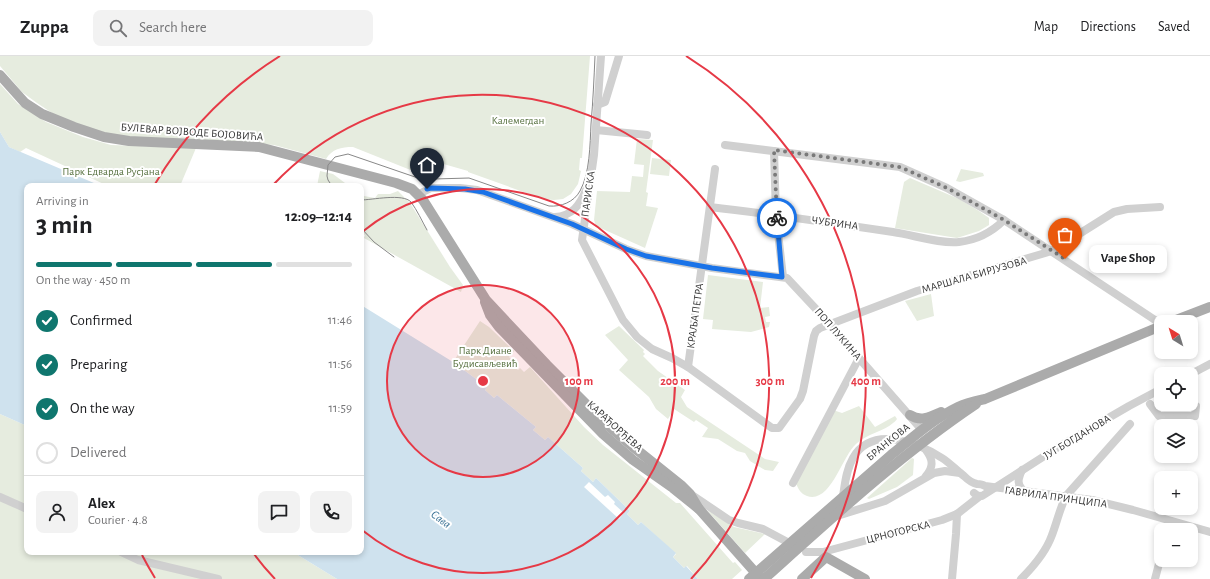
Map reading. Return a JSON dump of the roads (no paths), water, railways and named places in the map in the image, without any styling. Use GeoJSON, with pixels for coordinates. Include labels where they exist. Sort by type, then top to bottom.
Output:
{"type":"FeatureCollection","features":[{"type":"Feature","properties":{"kind":"main road","name":"БУЛЕВАР ВОЈВОДЕ БОЈОВИЋА"},"geometry":{"type":"LineString","coordinates":[[0,75],[25,103],[42,114],[104,137],[129,141],[259,147],[405,185],[419,194]]}},
{"type":"Feature","properties":{"kind":"main road","name":"КАРАЂОРЂЕВА"},"geometry":{"type":"LineString","coordinates":[[419,194],[482,295],[490,315],[499,327],[603,434],[633,460],[673,488],[699,509],[761,579]]}},
{"type":"Feature","properties":{"kind":"main road","name":"КАРАЂОРЂЕВА"},"geometry":{"type":"LineString","coordinates":[[482,295],[547,365],[604,422],[671,476],[691,495],[699,509]]}},
{"type":"Feature","properties":{"kind":"main road"},"geometry":{"type":"LineString","coordinates":[[1188,315],[1210,306]]}},
{"type":"Feature","properties":{"kind":"main road","name":"БРАНКОВА"},"geometry":{"type":"LineString","coordinates":[[819,523],[833,518],[901,460],[958,407],[985,398],[1154,328]]}},
{"type":"Feature","properties":{"kind":"main road","name":"БРАНКОВА"},"geometry":{"type":"LineString","coordinates":[[819,523],[843,496],[891,455],[923,439],[985,398]]}},
{"type":"Feature","properties":{"kind":"main road"},"geometry":{"type":"LineString","coordinates":[[910,415],[914,418],[923,419],[958,407]]}},
{"type":"Feature","properties":{"kind":"main road"},"geometry":{"type":"LineString","coordinates":[[749,579],[819,523]]}},
{"type":"Feature","properties":{"kind":"main road"},"geometry":{"type":"LineString","coordinates":[[764,579],[819,523]]}},
{"type":"Feature","properties":{"kind":"main road","name":"КАРАЂОРЂЕВА"},"geometry":{"type":"LineString","coordinates":[[824,559],[865,579]]}},
{"type":"Feature","properties":{"kind":"main road"},"geometry":{"type":"LineString","coordinates":[[805,578],[824,559]]}},
{"type":"Feature","properties":{"kind":"street","name":"ПАРИСКА"},"geometry":{"type":"LineString","coordinates":[[419,194],[431,188],[460,188],[477,190],[584,229],[596,130],[601,56]]}},
{"type":"Feature","properties":{"kind":"street"},"geometry":{"type":"LineString","coordinates":[[597,105],[605,102],[619,56]]}},
{"type":"Feature","properties":{"kind":"street"},"geometry":{"type":"LineString","coordinates":[[596,130],[647,135]]}},
{"type":"Feature","properties":{"kind":"street"},"geometry":{"type":"LineString","coordinates":[[725,145],[900,167],[947,188],[1004,220],[1154,320]]}},
{"type":"Feature","properties":{"kind":"street"},"geometry":{"type":"LineString","coordinates":[[688,367],[652,349],[637,337],[623,320],[582,240],[584,229],[626,249],[646,256],[702,266],[782,277],[776,214],[774,150]]}},
{"type":"Feature","properties":{"kind":"street","name":"КРАЉА ПЕТРА"},"geometry":{"type":"LineString","coordinates":[[688,367],[715,169]]}},
{"type":"Feature","properties":{"kind":"street"},"geometry":{"type":"LineString","coordinates":[[554,217],[563,217],[577,207],[590,180]]}},
{"type":"Feature","properties":{"kind":"street","name":"МАРШАЛА БИРЈУЗОВА"},"geometry":{"type":"LineString","coordinates":[[688,367],[769,426],[777,428],[800,399],[816,331],[917,291],[1052,251],[1114,212],[1127,209],[1160,206]]}},
{"type":"Feature","properties":{"kind":"street","name":"ЧУБРИНА"},"geometry":{"type":"LineString","coordinates":[[710,207],[776,214],[889,231],[946,242],[960,242],[986,234],[1004,220]]}},
{"type":"Feature","properties":{"kind":"street","name":"ПОП ЛУКИНА"},"geometry":{"type":"LineString","coordinates":[[782,277],[788,279],[910,415],[923,439],[978,488],[994,487]]}},
{"type":"Feature","properties":{"kind":"street"},"geometry":{"type":"LineString","coordinates":[[793,483],[859,358]]}},
{"type":"Feature","properties":{"kind":"street"},"geometry":{"type":"LineString","coordinates":[[1198,370],[1210,364]]}},
{"type":"Feature","properties":{"kind":"street","name":"ЈУГ БОГДАНОВА"},"geometry":{"type":"LineString","coordinates":[[994,487],[1104,420],[1154,393]]}},
{"type":"Feature","properties":{"kind":"street"},"geometry":{"type":"LineString","coordinates":[[1150,404],[1158,416],[1195,416],[1196,411]]}},
{"type":"Feature","properties":{"kind":"street"},"geometry":{"type":"LineString","coordinates":[[1021,579],[1038,560],[1048,543],[1066,496],[1130,424]]}},
{"type":"Feature","properties":{"kind":"street"},"geometry":{"type":"LineString","coordinates":[[843,496],[847,470],[856,452],[865,445],[875,441],[886,439],[903,442],[923,439],[932,459],[930,470],[924,478]]}},
{"type":"Feature","properties":{"kind":"street"},"geometry":{"type":"LineString","coordinates":[[1022,470],[1018,482],[1019,486],[1025,492]]}},
{"type":"Feature","properties":{"kind":"street"},"geometry":{"type":"LineString","coordinates":[[833,518],[885,501],[934,473],[946,471],[961,474]]}},
{"type":"Feature","properties":{"kind":"street","name":"ГАВРИЛА ПРИНЦИПА"},"geometry":{"type":"LineString","coordinates":[[994,487],[1092,500],[1210,532]]}},
{"type":"Feature","properties":{"kind":"street","name":"ЦРНОГОРСКА"},"geometry":{"type":"LineString","coordinates":[[806,552],[823,552],[936,522],[957,514],[971,502],[978,488]]}},
{"type":"Feature","properties":{"kind":"street","name":"КАРАЂОРЂЕВА"},"geometry":{"type":"LineString","coordinates":[[691,495],[729,520],[763,529],[806,552],[824,559]]}},
{"type":"Feature","properties":{"kind":"street"},"geometry":{"type":"LineString","coordinates":[[0,497],[24,508]]}},
{"type":"Feature","properties":{"kind":"street"},"geometry":{"type":"LineString","coordinates":[[952,579],[957,514]]}},
{"type":"Feature","properties":{"kind":"street","name":"ЦРНОГОРСКА"},"geometry":{"type":"LineString","coordinates":[[824,559],[839,548]]}},
{"type":"Feature","properties":{"kind":"street"},"geometry":{"type":"LineString","coordinates":[[127,555],[138,560],[218,579]]}},
{"type":"Feature","properties":{"kind":"street"},"geometry":{"type":"LineString","coordinates":[[1155,579],[1158,567]]}},
{"type":"Feature","properties":{"kind":"water"},"geometry":{"type":"Polygon","coordinates":[[[0,132],[9,147],[94,183],[24,183],[24,425],[0,414],[0,132]]]}},
{"type":"Feature","properties":{"kind":"water","name":"Сава"},"geometry":{"type":"Polygon","coordinates":[[[364,307],[453,362],[487,387],[485,390],[494,398],[497,395],[536,427],[533,430],[545,440],[548,437],[583,468],[581,471],[593,482],[596,478],[630,511],[627,514],[638,525],[641,522],[676,553],[673,557],[684,568],[686,566],[698,579],[337,579],[298,555],[364,555],[364,307]]]}},
{"type":"Feature","properties":{"kind":"tram line"},"geometry":{"type":"LineString","coordinates":[[330,183],[327,176],[328,165],[335,157],[348,154],[418,178],[469,178],[549,206],[558,206],[567,203],[571,201],[580,191],[588,167],[595,56]]}},
{"type":"Feature","properties":{"kind":"tram line"},"geometry":{"type":"LineString","coordinates":[[364,200],[395,197],[407,199],[413,205],[427,230]]}},
{"type":"Feature","properties":{"kind":"tram line"},"geometry":{"type":"LineString","coordinates":[[364,231],[374,242],[394,257]]}},
{"type":"Feature","properties":{"kind":"place","name":"Vape Shop"},"geometry":{"type":"Point","coordinates":[1065,259]}},
{"type":"Feature","properties":{"kind":"park label","name":"Калемегдан"},"geometry":{"type":"Point","coordinates":[518,120]}},
{"type":"Feature","properties":{"kind":"park label","name":"Парк Едварда Русјана"},"geometry":{"type":"Point","coordinates":[111,171]}},
{"type":"Feature","properties":{"kind":"park label","name":"Парк Диане Будисављевић"},"geometry":{"type":"Point","coordinates":[485,356]}}]}
